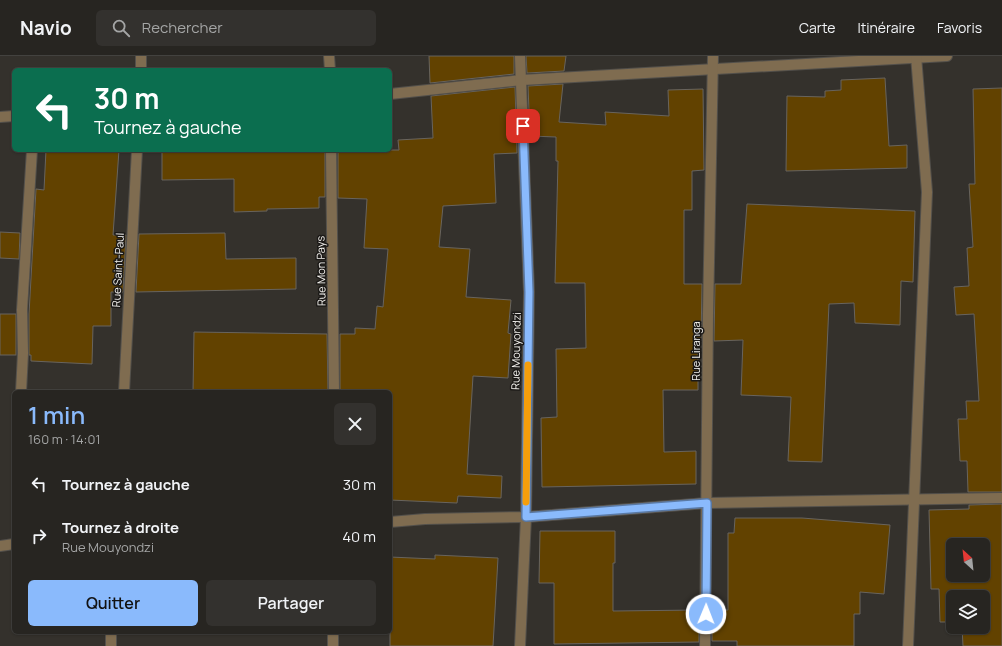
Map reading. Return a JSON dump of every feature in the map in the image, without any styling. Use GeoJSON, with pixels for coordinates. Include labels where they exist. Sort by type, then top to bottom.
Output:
{"type":"FeatureCollection","features":[{"type":"Feature","properties":{"kind":"street"},"geometry":{"type":"LineString","coordinates":[[141,56],[141,68]]}},
{"type":"Feature","properties":{"kind":"street"},"geometry":{"type":"LineString","coordinates":[[329,56],[330,68]]}},
{"type":"Feature","properties":{"kind":"street","name":"Rue Mouyondzi"},"geometry":{"type":"LineString","coordinates":[[520,56],[529,292],[526,517],[520,646]]}},
{"type":"Feature","properties":{"kind":"street","name":"Rue Liranga"},"geometry":{"type":"LineString","coordinates":[[706,646],[708,314],[713,56]]}},
{"type":"Feature","properties":{"kind":"street"},"geometry":{"type":"LineString","coordinates":[[392,94],[522,80],[713,71],[916,56],[947,56]]}},
{"type":"Feature","properties":{"kind":"street"},"geometry":{"type":"LineString","coordinates":[[908,646],[927,192],[916,56]]}},
{"type":"Feature","properties":{"kind":"street"},"geometry":{"type":"LineString","coordinates":[[0,117],[12,116]]}},
{"type":"Feature","properties":{"kind":"street"},"geometry":{"type":"LineString","coordinates":[[21,390],[23,353],[22,310],[32,152]]}},
{"type":"Feature","properties":{"kind":"street","name":"Rue Saint-Paul"},"geometry":{"type":"LineString","coordinates":[[124,390],[137,152]]}},
{"type":"Feature","properties":{"kind":"street","name":"Rue Mon Pays"},"geometry":{"type":"LineString","coordinates":[[331,152],[334,390]]}},
{"type":"Feature","properties":{"kind":"street"},"geometry":{"type":"LineString","coordinates":[[392,522],[526,517],[707,503],[814,502],[915,498],[1002,498]]}},
{"type":"Feature","properties":{"kind":"street"},"geometry":{"type":"LineString","coordinates":[[0,546],[12,544]]}},
{"type":"Feature","properties":{"kind":"street"},"geometry":{"type":"LineString","coordinates":[[111,646],[112,634]]}},
{"type":"Feature","properties":{"kind":"street"},"geometry":{"type":"LineString","coordinates":[[332,646],[333,634]]}},
{"type":"Feature","properties":{"kind":"building"},"geometry":{"type":"Polygon","coordinates":[[[429,56],[514,56],[514,74],[430,83],[429,56]]]}},
{"type":"Feature","properties":{"kind":"building"},"geometry":{"type":"Polygon","coordinates":[[[526,56],[566,56],[564,71],[527,73],[526,56]]]}},
{"type":"Feature","properties":{"kind":"building"},"geometry":{"type":"Polygon","coordinates":[[[885,78],[889,146],[907,145],[907,168],[786,171],[787,96],[825,97],[825,91],[841,90],[841,80],[885,78]]]}},
{"type":"Feature","properties":{"kind":"building"},"geometry":{"type":"Polygon","coordinates":[[[563,84],[559,122],[606,125],[605,112],[669,116],[668,90],[703,89],[704,170],[692,171],[692,210],[684,210],[684,284],[702,284],[701,341],[698,341],[698,390],[663,390],[664,452],[696,451],[696,484],[542,487],[541,418],[557,417],[556,349],[586,348],[585,283],[555,283],[558,161],[556,161],[556,137],[530,136],[528,86],[563,84]]]}},
{"type":"Feature","properties":{"kind":"building"},"geometry":{"type":"Polygon","coordinates":[[[515,87],[517,153],[494,154],[496,203],[443,206],[439,247],[470,249],[466,297],[511,300],[508,333],[511,334],[508,378],[473,376],[467,474],[502,476],[501,498],[458,496],[457,503],[392,500],[392,390],[340,390],[340,334],[355,334],[355,328],[375,329],[377,306],[383,307],[388,249],[364,248],[367,199],[338,198],[338,152],[392,152],[392,150],[399,150],[398,140],[433,138],[431,96],[515,87]]]}},
{"type":"Feature","properties":{"kind":"building"},"geometry":{"type":"Polygon","coordinates":[[[1002,88],[1002,492],[968,492],[967,461],[960,461],[958,419],[967,419],[966,401],[979,401],[974,314],[956,315],[954,287],[969,286],[967,248],[973,247],[969,184],[975,184],[973,89],[1002,88]]]}},
{"type":"Feature","properties":{"kind":"building"},"geometry":{"type":"Polygon","coordinates":[[[46,152],[119,152],[113,235],[126,235],[123,292],[111,292],[111,326],[93,326],[92,364],[31,361],[31,355],[29,355],[29,314],[36,189],[44,190],[46,152]]]}},
{"type":"Feature","properties":{"kind":"building"},"geometry":{"type":"Polygon","coordinates":[[[162,152],[325,152],[325,197],[319,197],[319,208],[267,209],[267,211],[234,212],[234,179],[162,180],[162,152]]]}},
{"type":"Feature","properties":{"kind":"building"},"geometry":{"type":"Polygon","coordinates":[[[747,204],[915,211],[913,282],[901,281],[900,325],[855,323],[854,303],[829,304],[822,462],[788,461],[791,397],[741,395],[743,340],[714,341],[715,284],[741,284],[747,204]]]}},
{"type":"Feature","properties":{"kind":"building"},"geometry":{"type":"Polygon","coordinates":[[[0,232],[20,233],[19,259],[0,258],[0,232]]]}},
{"type":"Feature","properties":{"kind":"building"},"geometry":{"type":"Polygon","coordinates":[[[225,233],[226,259],[296,258],[296,289],[136,292],[139,234],[225,233]]]}},
{"type":"Feature","properties":{"kind":"building"},"geometry":{"type":"Polygon","coordinates":[[[0,314],[16,314],[16,355],[0,355],[0,314]]]}},
{"type":"Feature","properties":{"kind":"building"},"geometry":{"type":"Polygon","coordinates":[[[194,332],[327,334],[328,390],[193,390],[194,332]]]}},
{"type":"Feature","properties":{"kind":"building"},"geometry":{"type":"Polygon","coordinates":[[[1002,504],[1002,646],[963,646],[962,634],[990,634],[990,590],[946,590],[946,622],[940,622],[939,589],[931,589],[929,510],[969,509],[969,505],[1002,504]]]}},
{"type":"Feature","properties":{"kind":"building"},"geometry":{"type":"Polygon","coordinates":[[[735,518],[802,518],[890,525],[884,594],[860,592],[860,614],[854,614],[854,646],[737,646],[737,641],[712,641],[712,610],[728,610],[728,533],[734,533],[735,518]]]}},
{"type":"Feature","properties":{"kind":"building"},"geometry":{"type":"Polygon","coordinates":[[[540,531],[615,531],[613,611],[699,610],[699,642],[554,644],[554,583],[539,583],[540,531]]]}},
{"type":"Feature","properties":{"kind":"building"},"geometry":{"type":"Polygon","coordinates":[[[435,555],[498,558],[493,646],[390,646],[390,634],[392,634],[392,557],[435,559],[435,555]]]}},
{"type":"Feature","properties":{"kind":"slow traffic"},"geometry":{"type":"LineString","coordinates":[[526,502],[528,365]]}},
{"type":"Feature","properties":{"kind":"route"},"geometry":{"type":"LineString","coordinates":[[523,126],[529,292],[526,517],[707,503],[706,614]]}}]}
